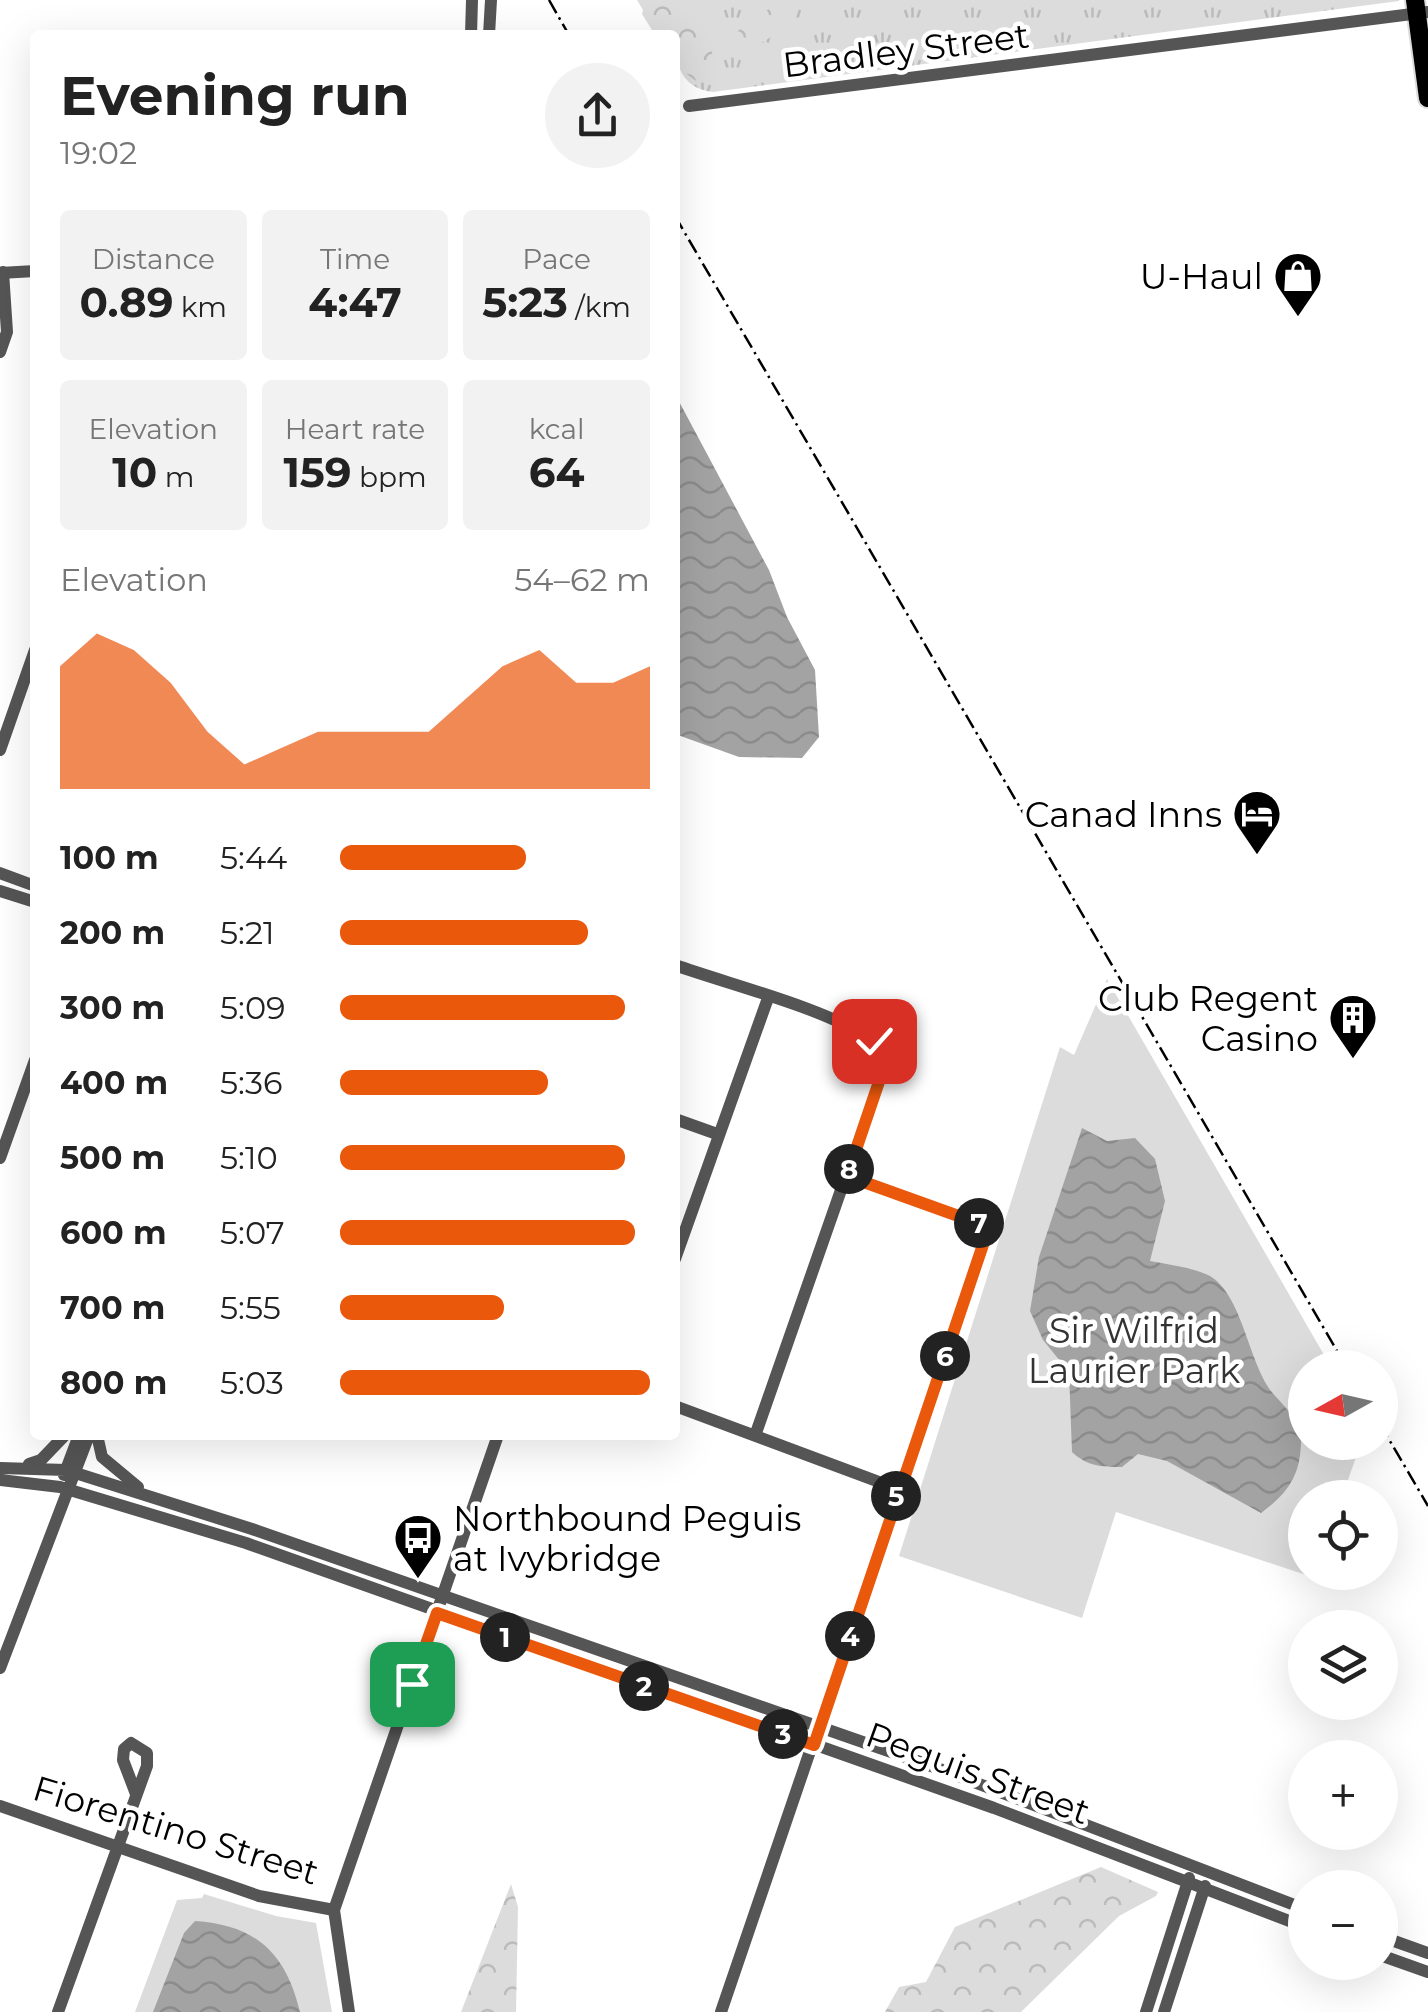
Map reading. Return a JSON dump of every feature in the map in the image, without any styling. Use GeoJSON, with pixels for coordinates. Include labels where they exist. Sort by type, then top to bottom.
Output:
{"type":"FeatureCollection","features":[{"type":"Feature","properties":{"kind":"main road"},"geometry":{"type":"LineString","coordinates":[[1420,9],[1428,98]]}},
{"type":"Feature","properties":{"kind":"street"},"geometry":{"type":"LineString","coordinates":[[471,30],[472,0]]}},
{"type":"Feature","properties":{"kind":"street"},"geometry":{"type":"LineString","coordinates":[[489,30],[490,0]]}},
{"type":"Feature","properties":{"kind":"street","name":"Bradley Street"},"geometry":{"type":"LineString","coordinates":[[689,106],[1420,9]]}},
{"type":"Feature","properties":{"kind":"street"},"geometry":{"type":"LineString","coordinates":[[0,352],[7,332],[2,273],[30,271]]}},
{"type":"Feature","properties":{"kind":"street"},"geometry":{"type":"LineString","coordinates":[[1,746],[30,664]]}},
{"type":"Feature","properties":{"kind":"street"},"geometry":{"type":"LineString","coordinates":[[0,873],[30,884]]}},
{"type":"Feature","properties":{"kind":"street"},"geometry":{"type":"LineString","coordinates":[[0,891],[30,900]]}},
{"type":"Feature","properties":{"kind":"street"},"geometry":{"type":"LineString","coordinates":[[680,967],[874,1041],[883,1053],[884,1067],[756,1433]]}},
{"type":"Feature","properties":{"kind":"street"},"geometry":{"type":"LineString","coordinates":[[680,1245],[716,1134],[768,998]]}},
{"type":"Feature","properties":{"kind":"street"},"geometry":{"type":"LineString","coordinates":[[0,1158],[30,1074]]}},
{"type":"Feature","properties":{"kind":"street"},"geometry":{"type":"LineString","coordinates":[[680,1121],[716,1134]]}},
{"type":"Feature","properties":{"kind":"street"},"geometry":{"type":"LineString","coordinates":[[847,1176],[989,1227]]}},
{"type":"Feature","properties":{"kind":"street"},"geometry":{"type":"LineString","coordinates":[[721,2012],[994,1212]]}},
{"type":"Feature","properties":{"kind":"street"},"geometry":{"type":"LineString","coordinates":[[680,1408],[898,1489]]}},
{"type":"Feature","properties":{"kind":"street"},"geometry":{"type":"LineString","coordinates":[[18,1468],[41,1460],[61,1440]]}},
{"type":"Feature","properties":{"kind":"street"},"geometry":{"type":"LineString","coordinates":[[70,1472],[77,1440]]}},
{"type":"Feature","properties":{"kind":"street"},"geometry":{"type":"LineString","coordinates":[[0,1668],[70,1472],[86,1440]]}},
{"type":"Feature","properties":{"kind":"street"},"geometry":{"type":"LineString","coordinates":[[98,1440],[102,1457],[148,1495]]}},
{"type":"Feature","properties":{"kind":"street"},"geometry":{"type":"LineString","coordinates":[[349,2012],[334,1910],[496,1440]]}},
{"type":"Feature","properties":{"kind":"street","name":"Peguis Street"},"geometry":{"type":"LineString","coordinates":[[0,1468],[70,1472],[148,1495],[820,1727],[1288,1903]]}},
{"type":"Feature","properties":{"kind":"street","name":"Peguis Street"},"geometry":{"type":"LineString","coordinates":[[0,1480],[64,1488],[246,1542],[814,1745],[1288,1921]]}},
{"type":"Feature","properties":{"kind":"street"},"geometry":{"type":"LineString","coordinates":[[58,2012],[136,1794]]}},
{"type":"Feature","properties":{"kind":"street","name":"Fiorentino Street"},"geometry":{"type":"LineString","coordinates":[[0,1806],[259,1896],[334,1910]]}},
{"type":"Feature","properties":{"kind":"street"},"geometry":{"type":"LineString","coordinates":[[1146,2012],[1192,1866]]}},
{"type":"Feature","properties":{"kind":"street"},"geometry":{"type":"LineString","coordinates":[[1164,2012],[1210,1874]]}},
{"type":"Feature","properties":{"kind":"street"},"geometry":{"type":"LineString","coordinates":[[1398,1942],[1428,1953]]}},
{"type":"Feature","properties":{"kind":"street"},"geometry":{"type":"LineString","coordinates":[[1398,1961],[1428,1972]]}},
{"type":"Feature","properties":{"kind":"green space"},"geometry":{"type":"Polygon","coordinates":[[[637,0],[1399,0],[713,92],[686,80],[680,68],[680,30],[655,30],[637,0]]]}},
{"type":"Feature","properties":{"kind":"green space"},"geometry":{"type":"Polygon","coordinates":[[[791,0],[803,0],[794,7],[795,22],[790,26],[735,58],[718,53],[751,17],[791,0]]]}},
{"type":"Feature","properties":{"kind":"green space"},"geometry":{"type":"Polygon","coordinates":[[[645,1],[688,8],[713,37],[710,84],[696,81],[680,69],[680,30],[652,30],[642,14],[645,1]]]}},
{"type":"Feature","properties":{"kind":"green space","name":"Sir Wilfrid Laurier Park"},"geometry":{"type":"Polygon","coordinates":[[[1107,979],[1321,1350],[1288,1350],[1288,1460],[1355,1460],[1348,1480],[1288,1480],[1288,1569],[1116,1512],[1082,1618],[899,1556],[1060,1047],[1074,1055],[1107,979]]]}},
{"type":"Feature","properties":{"kind":"green space"},"geometry":{"type":"Polygon","coordinates":[[[1101,1867],[1158,1892],[1119,1916],[1021,2012],[885,2012],[899,1987],[926,1982],[955,1927],[1101,1867]]]}},
{"type":"Feature","properties":{"kind":"green space"},"geometry":{"type":"Polygon","coordinates":[[[511,1884],[518,1907],[516,2012],[461,2012],[511,1884]]]}},
{"type":"Feature","properties":{"kind":"green space"},"geometry":{"type":"Polygon","coordinates":[[[204,1894],[276,1916],[316,1923],[332,2012],[135,2012],[177,1900],[202,1898],[204,1894]]]}},
{"type":"Feature","properties":{"kind":"water"},"geometry":{"type":"Polygon","coordinates":[[[680,403],[769,570],[787,617],[815,670],[819,737],[802,758],[739,757],[680,736],[680,403]]]}},
{"type":"Feature","properties":{"kind":"water"},"geometry":{"type":"Polygon","coordinates":[[[1082,1128],[1107,1141],[1135,1138],[1155,1159],[1165,1201],[1150,1261],[1210,1276],[1230,1298],[1263,1378],[1288,1411],[1288,1460],[1299,1460],[1285,1491],[1261,1513],[1167,1461],[1138,1454],[1122,1467],[1107,1467],[1089,1463],[1072,1452],[1069,1372],[1043,1340],[1030,1311],[1039,1257],[1082,1128]]]}},
{"type":"Feature","properties":{"kind":"water"},"geometry":{"type":"Polygon","coordinates":[[[195,1921],[236,1929],[266,1946],[286,1974],[300,2012],[153,2012],[184,1933],[195,1921]]]}},
{"type":"Feature","properties":{"kind":"railway"},"geometry":{"type":"LineString","coordinates":[[549,0],[566,30]]}},
{"type":"Feature","properties":{"kind":"railway"},"geometry":{"type":"LineString","coordinates":[[680,225],[1336,1350]]}},
{"type":"Feature","properties":{"kind":"railway"},"geometry":{"type":"LineString","coordinates":[[1398,1455],[1428,1506]]}},
{"type":"Feature","properties":{"kind":"place","name":"U-Haul"},"geometry":{"type":"Point","coordinates":[1298,318]}},
{"type":"Feature","properties":{"kind":"place","name":"Canad Inns"},"geometry":{"type":"Point","coordinates":[1257,856]}},
{"type":"Feature","properties":{"kind":"place","name":"Club Regent Casino"},"geometry":{"type":"Point","coordinates":[1353,1060]}},
{"type":"Feature","properties":{"kind":"place","name":"Northbound Peguis at Ivybridge"},"geometry":{"type":"Point","coordinates":[418,1580]}},
{"type":"Feature","properties":{"kind":"route"},"geometry":{"type":"LineString","coordinates":[[412,1684],[437,1613],[814,1745],[989,1227],[847,1176],[884,1067],[883,1053],[874,1041]]}}]}
